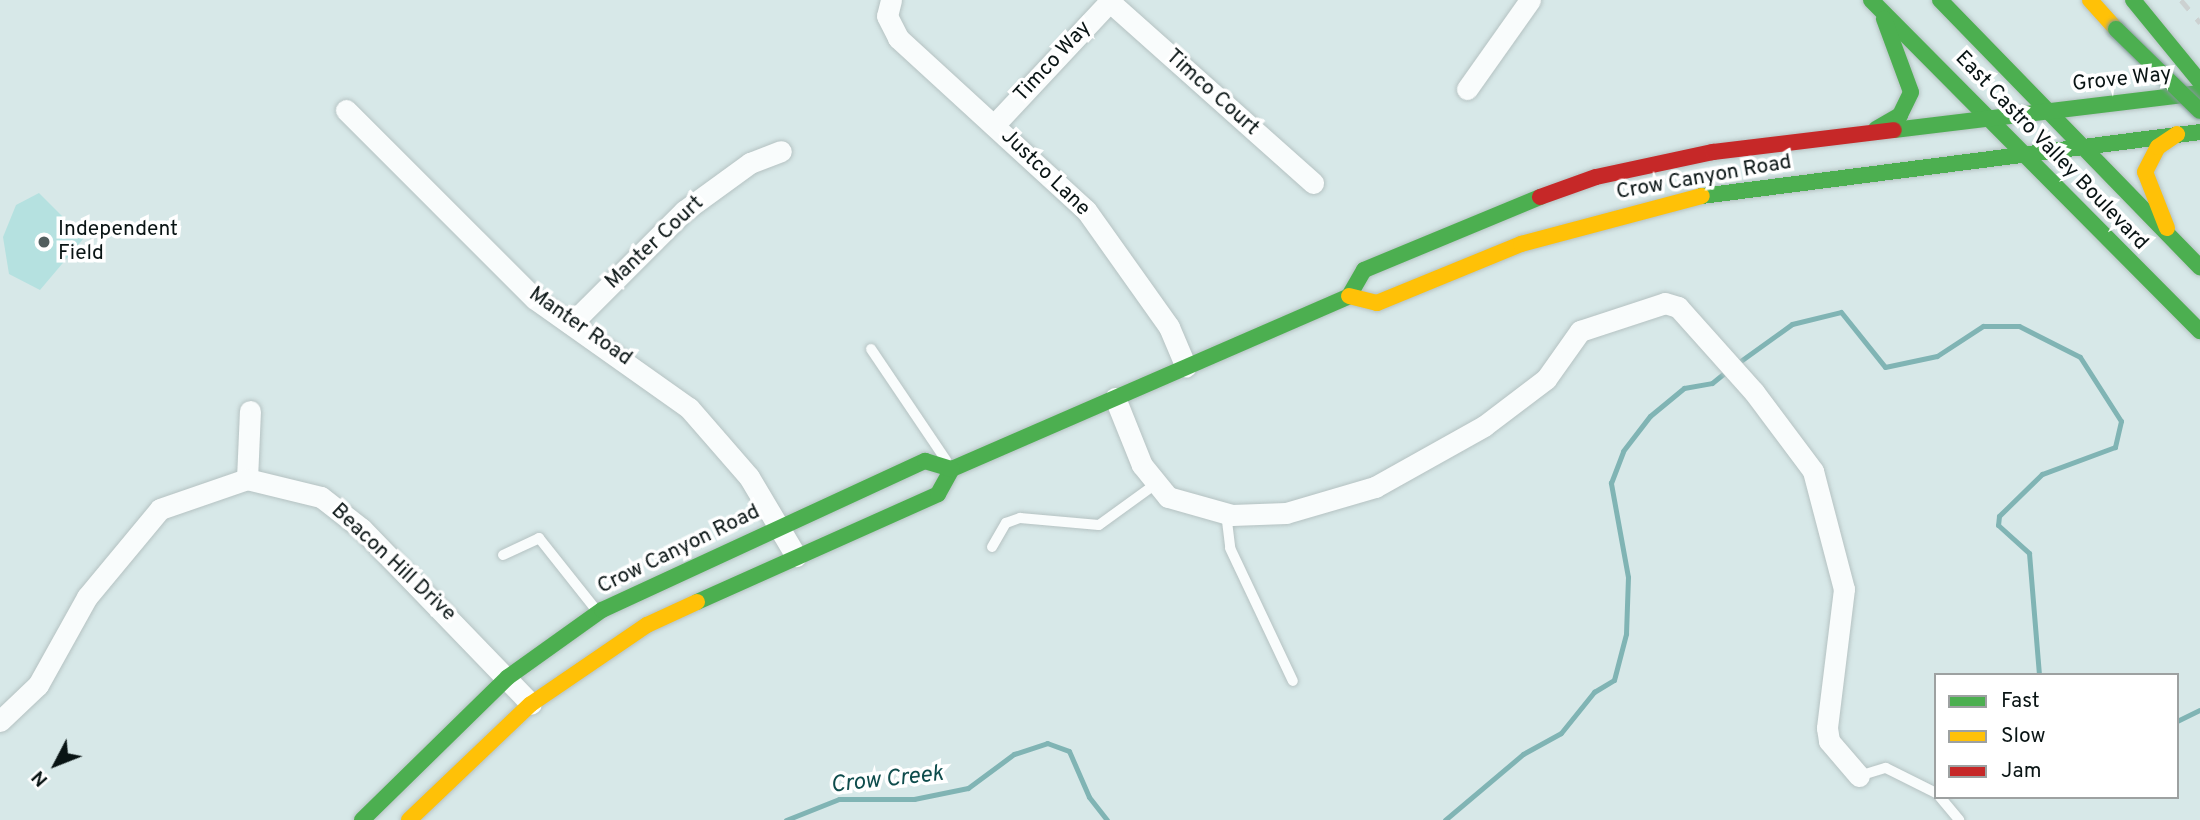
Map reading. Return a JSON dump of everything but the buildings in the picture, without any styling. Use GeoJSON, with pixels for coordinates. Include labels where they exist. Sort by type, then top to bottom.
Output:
{"type":"FeatureCollection","features":[{"type":"Feature","properties":{"kind":"main road","name":"East Castro Valley Boulevard"},"geometry":{"type":"LineString","coordinates":[[1940,0],[2200,267]]}},
{"type":"Feature","properties":{"kind":"main road"},"geometry":{"type":"LineString","coordinates":[[2090,0],[2200,111]]}},
{"type":"Feature","properties":{"kind":"main road"},"geometry":{"type":"LineString","coordinates":[[2133,0],[2200,82]]}},
{"type":"Feature","properties":{"kind":"main road","name":"East Castro Valley Boulevard"},"geometry":{"type":"LineString","coordinates":[[1874,3],[2200,331]]}},
{"type":"Feature","properties":{"kind":"main road"},"geometry":{"type":"LineString","coordinates":[[1873,131],[1900,115],[1911,92],[1906,63],[1874,3]]}},
{"type":"Feature","properties":{"kind":"main road","name":"Grove Way"},"geometry":{"type":"LineString","coordinates":[[2048,110],[2200,93]]}},
{"type":"Feature","properties":{"kind":"main road","name":"Crow Canyon Road"},"geometry":{"type":"LineString","coordinates":[[2048,110],[1713,152],[1577,183],[1364,270],[1349,296],[1378,302],[1521,244],[1683,199],[2082,146]]}},
{"type":"Feature","properties":{"kind":"main road"},"geometry":{"type":"LineString","coordinates":[[2082,146],[2200,132]]}},
{"type":"Feature","properties":{"kind":"main road"},"geometry":{"type":"LineString","coordinates":[[2172,239],[2145,172],[2158,147],[2177,134]]}},
{"type":"Feature","properties":{"kind":"main road"},"geometry":{"type":"LineString","coordinates":[[409,820],[424,814],[531,704],[647,625],[938,494],[952,468],[1349,296]]}},
{"type":"Feature","properties":{"kind":"main road","name":"Crow Canyon Road"},"geometry":{"type":"LineString","coordinates":[[362,820],[508,677],[598,613],[780,524],[925,461],[952,468]]}},
{"type":"Feature","properties":{"kind":"street","name":"Justco Lane"},"geometry":{"type":"LineString","coordinates":[[891,0],[887,16],[894,33],[995,124],[1092,218],[1169,327],[1186,367]]}},
{"type":"Feature","properties":{"kind":"street"},"geometry":{"type":"LineString","coordinates":[[1467,89],[1530,0]]}},
{"type":"Feature","properties":{"kind":"street","name":"Timco Way"},"geometry":{"type":"LineString","coordinates":[[995,124],[1110,1]]}},
{"type":"Feature","properties":{"kind":"street","name":"Timco Court"},"geometry":{"type":"LineString","coordinates":[[1110,1],[1313,183]]}},
{"type":"Feature","properties":{"kind":"street","name":"Manter Road"},"geometry":{"type":"LineString","coordinates":[[346,110],[535,299],[689,408],[750,477],[780,524],[796,556]]}},
{"type":"Feature","properties":{"kind":"street","name":"Manter Court"},"geometry":{"type":"LineString","coordinates":[[571,324],[684,211],[750,163],[782,151]]}},
{"type":"Feature","properties":{"kind":"street"},"geometry":{"type":"LineString","coordinates":[[1115,398],[1142,465],[1157,483],[1188,507],[1226,513],[1286,513],[1376,487],[1495,418],[1546,379],[1580,331],[1665,303],[1700,326],[1808,461],[1840,561],[1844,610],[1827,728],[1829,741],[1858,776]]}},
{"type":"Feature","properties":{"kind":"street"},"geometry":{"type":"LineString","coordinates":[[0,721],[38,685],[87,597],[160,509],[247,479],[250,411]]}},
{"type":"Feature","properties":{"kind":"street","name":"Beacon Hill Drive"},"geometry":{"type":"LineString","coordinates":[[247,479],[321,497],[352,521],[508,677],[531,704]]}},
{"type":"Feature","properties":{"kind":"lane"},"geometry":{"type":"LineString","coordinates":[[871,349],[952,468]]}},
{"type":"Feature","properties":{"kind":"lane"},"geometry":{"type":"LineString","coordinates":[[992,547],[1006,523],[1020,518],[1099,525],[1157,483]]}},
{"type":"Feature","properties":{"kind":"lane"},"geometry":{"type":"LineString","coordinates":[[1226,513],[1230,548],[1293,681]]}},
{"type":"Feature","properties":{"kind":"lane"},"geometry":{"type":"LineString","coordinates":[[503,555],[539,538],[598,613]]}},
{"type":"Feature","properties":{"kind":"lane"},"geometry":{"type":"LineString","coordinates":[[1858,776],[1886,768],[1934,792]]}},
{"type":"Feature","properties":{"kind":"lane"},"geometry":{"type":"LineString","coordinates":[[1942,799],[1959,820]]}},
{"type":"Feature","properties":{"kind":"shaded area","name":"Independent Field"},"geometry":{"type":"Polygon","coordinates":[[[39,193],[84,238],[40,290],[9,274],[3,237],[16,205],[39,193]]]}},
{"type":"Feature","properties":{"kind":"waterway","name":"Crow Creek"},"geometry":{"type":"LineString","coordinates":[[1735,365],[1792,324],[1841,312],[1885,367],[1937,356],[1983,326],[2019,326],[2080,357],[2121,421],[2115,447],[2042,474],[1999,516],[1998,525],[2029,553],[2039,673]]}},
{"type":"Feature","properties":{"kind":"waterway","name":"Crow Creek"},"geometry":{"type":"LineString","coordinates":[[1445,820],[1523,754],[1561,733],[1594,692],[1614,680],[1626,634],[1628,577],[1611,483],[1623,451],[1650,416],[1684,388],[1712,383],[1727,371]]}},
{"type":"Feature","properties":{"kind":"waterway","name":"Crow Creek"},"geometry":{"type":"LineString","coordinates":[[2179,720],[2200,710]]}},
{"type":"Feature","properties":{"kind":"waterway","name":"Crow Creek"},"geometry":{"type":"LineString","coordinates":[[786,820],[839,799],[914,799],[968,788],[1014,754],[1047,743],[1069,751],[1089,797],[1107,820]]}},
{"type":"Feature","properties":{"kind":"railway"},"geometry":{"type":"LineString","coordinates":[[2181,0],[2200,23]]}},
{"type":"Feature","properties":{"kind":"traffic: fast"},"geometry":{"type":"LineString","coordinates":[[1871,0],[2200,331]]}},
{"type":"Feature","properties":{"kind":"traffic: fast"},"geometry":{"type":"LineString","coordinates":[[1940,0],[2200,267]]}},
{"type":"Feature","properties":{"kind":"traffic: fast"},"geometry":{"type":"LineString","coordinates":[[2133,0],[2200,82]]}},
{"type":"Feature","properties":{"kind":"traffic: fast"},"geometry":{"type":"LineString","coordinates":[[1876,129],[1900,115],[1911,92],[1884,19]]}},
{"type":"Feature","properties":{"kind":"traffic: fast"},"geometry":{"type":"LineString","coordinates":[[2116,29],[2200,111]]}},
{"type":"Feature","properties":{"kind":"traffic: fast"},"geometry":{"type":"LineString","coordinates":[[1894,130],[2200,93]]}},
{"type":"Feature","properties":{"kind":"traffic: fast"},"geometry":{"type":"LineString","coordinates":[[1702,196],[2200,132]]}},
{"type":"Feature","properties":{"kind":"traffic: fast"},"geometry":{"type":"LineString","coordinates":[[697,602],[938,494],[952,469],[1349,296],[1364,270],[1540,197]]}},
{"type":"Feature","properties":{"kind":"traffic: fast"},"geometry":{"type":"LineString","coordinates":[[362,820],[508,677],[602,610],[925,461],[952,469]]}},
{"type":"Feature","properties":{"kind":"traffic: slow"},"geometry":{"type":"LineString","coordinates":[[2090,0],[2116,29]]}},
{"type":"Feature","properties":{"kind":"traffic: slow"},"geometry":{"type":"LineString","coordinates":[[2167,228],[2145,172],[2158,147],[2177,134]]}},
{"type":"Feature","properties":{"kind":"traffic: slow"},"geometry":{"type":"LineString","coordinates":[[1349,296],[1377,303],[1521,244],[1702,196]]}},
{"type":"Feature","properties":{"kind":"traffic: slow"},"geometry":{"type":"LineString","coordinates":[[409,820],[531,704],[647,625],[697,602]]}},
{"type":"Feature","properties":{"kind":"traffic: jam"},"geometry":{"type":"LineString","coordinates":[[1540,197],[1596,177],[1713,152],[1894,130]]}},
{"type":"Feature","properties":{"kind":"place","name":"Independent Field"},"geometry":{"type":"Point","coordinates":[44,242]}}]}
